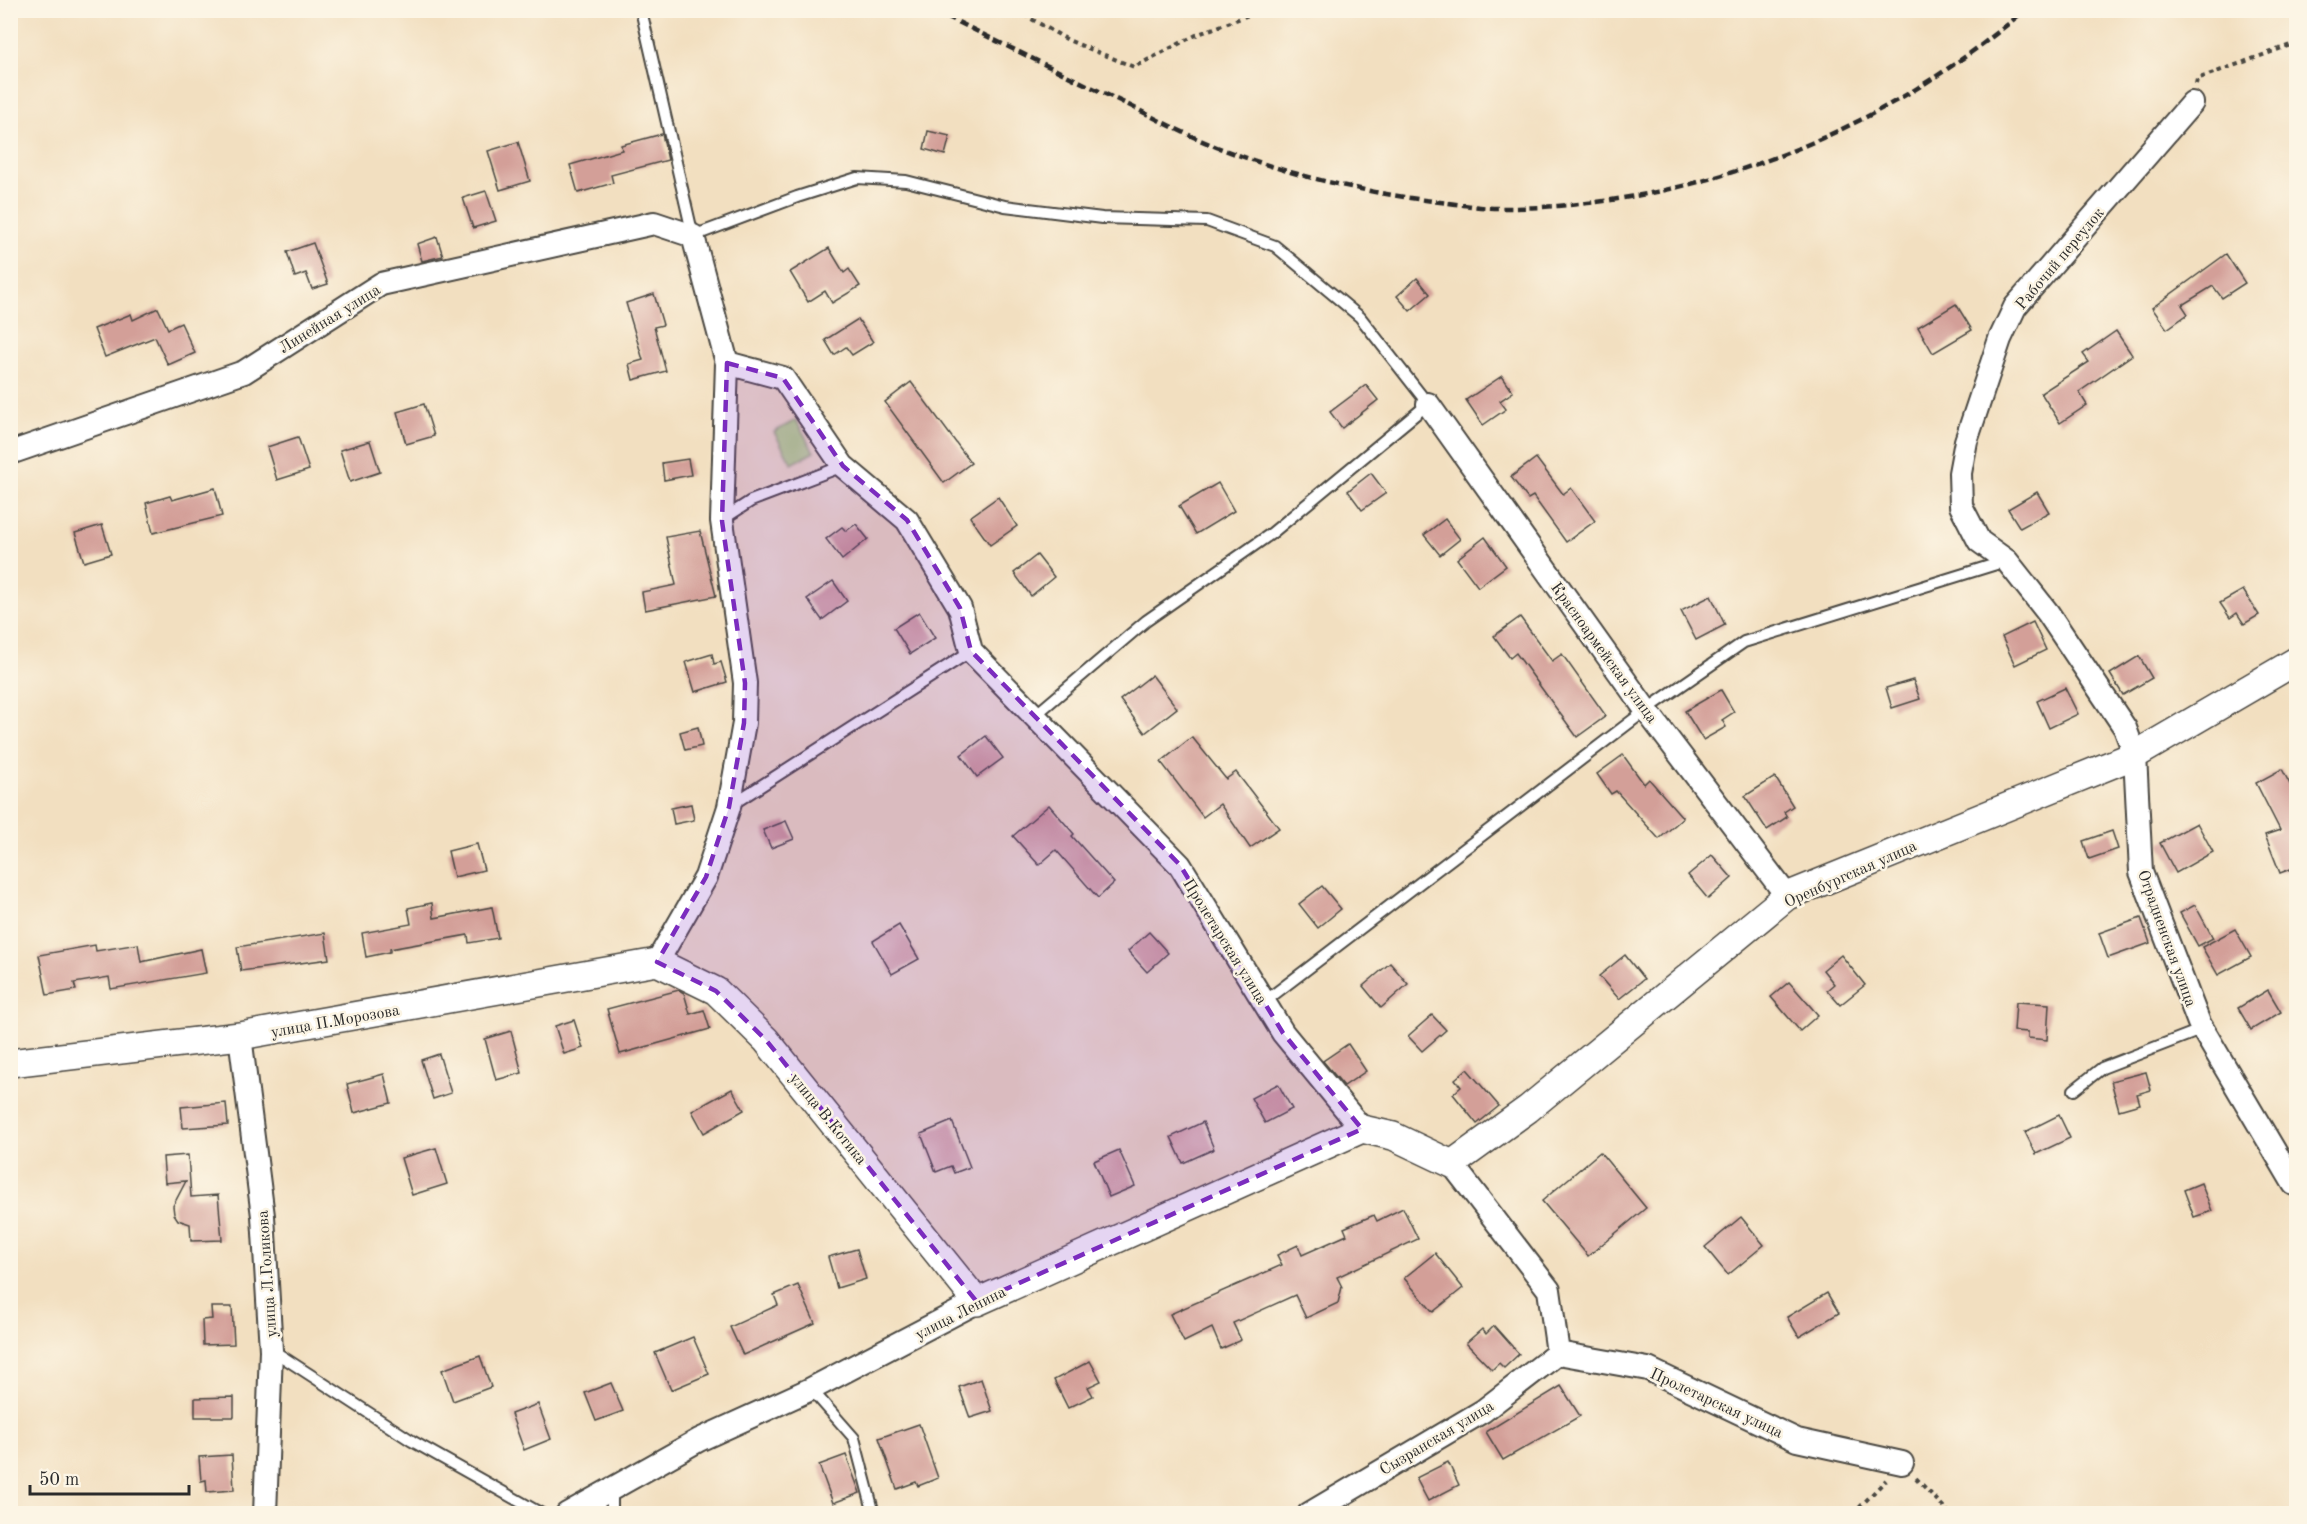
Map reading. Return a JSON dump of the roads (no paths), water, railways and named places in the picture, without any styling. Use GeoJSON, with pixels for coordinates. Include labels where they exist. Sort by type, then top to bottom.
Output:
{"type":"FeatureCollection","features":[{"type":"Feature","properties":{"kind":"street","name":"Рабочий переулок"},"geometry":{"type":"LineString","coordinates":[[2007,561],[1979,541],[1961,506],[1960,473],[1966,441],[2000,339],[2015,307],[2192,103]]}},
{"type":"Feature","properties":{"kind":"street","name":"Линейная улица"},"geometry":{"type":"LineString","coordinates":[[10,453],[244,372],[381,284],[654,223],[693,236]]}},
{"type":"Feature","properties":{"kind":"street"},"geometry":{"type":"LineString","coordinates":[[657,962],[706,877],[729,807],[744,723],[745,683],[722,521],[727,363],[693,236]]}},
{"type":"Feature","properties":{"kind":"street","name":"Пролетарская улица"},"geometry":{"type":"LineString","coordinates":[[727,363],[783,378],[843,466],[907,520],[960,608],[971,651],[1033,718],[1180,865],[1283,1033],[1362,1129]]}},
{"type":"Feature","properties":{"kind":"street","name":"Красноармейская улица"},"geometry":{"type":"LineString","coordinates":[[1428,404],[1646,710],[1787,896]]}},
{"type":"Feature","properties":{"kind":"street","name":"Отрадненская улица"},"geometry":{"type":"LineString","coordinates":[[2007,561],[2048,613],[2125,728],[2135,755],[2141,872],[2203,1029],[2294,1184]]}},
{"type":"Feature","properties":{"kind":"street","name":"Оренбургская улица"},"geometry":{"type":"LineString","coordinates":[[1452,1164],[1528,1109],[1787,896],[2135,755],[2296,661]]}},
{"type":"Feature","properties":{"kind":"street","name":"улица П.Морозова"},"geometry":{"type":"LineString","coordinates":[[10,1063],[240,1036],[657,962]]}},
{"type":"Feature","properties":{"kind":"street","name":"улица В.Котика"},"geometry":{"type":"LineString","coordinates":[[657,962],[716,992],[766,1040],[978,1302]]}},
{"type":"Feature","properties":{"kind":"street","name":"улица Л.Голикова"},"geometry":{"type":"LineString","coordinates":[[240,1036],[263,1216],[272,1350],[265,1514]]}},
{"type":"Feature","properties":{"kind":"street"},"geometry":{"type":"LineString","coordinates":[[1362,1129],[1392,1136],[1452,1164],[1549,1290],[1558,1353]]}},
{"type":"Feature","properties":{"kind":"street","name":"улица Ленина"},"geometry":{"type":"LineString","coordinates":[[567,1514],[699,1440],[811,1389],[978,1302],[1362,1129]]}},
{"type":"Feature","properties":{"kind":"street","name":"Пролетарская улица"},"geometry":{"type":"LineString","coordinates":[[1558,1353],[1648,1369],[1797,1440],[1902,1463]]}},
{"type":"Feature","properties":{"kind":"street","name":"Сызранская улица"},"geometry":{"type":"LineString","coordinates":[[1309,1514],[1483,1411],[1558,1353]]}},
{"type":"Feature","properties":{"kind":"lane"},"geometry":{"type":"LineString","coordinates":[[641,10],[693,236],[797,197],[857,178],[906,181],[1005,206],[1102,218],[1207,221],[1275,246],[1284,253],[1360,317],[1428,404],[1272,533],[1146,621],[1033,718]]}},
{"type":"Feature","properties":{"kind":"lane"},"geometry":{"type":"LineString","coordinates":[[722,521],[751,501],[843,466]]}},
{"type":"Feature","properties":{"kind":"lane"},"geometry":{"type":"LineString","coordinates":[[1264,1002],[1646,710],[1744,642],[2007,561]]}},
{"type":"Feature","properties":{"kind":"lane"},"geometry":{"type":"LineString","coordinates":[[729,807],[971,651]]}},
{"type":"Feature","properties":{"kind":"lane"},"geometry":{"type":"LineString","coordinates":[[2074,1090],[2102,1068],[2203,1029]]}},
{"type":"Feature","properties":{"kind":"lane"},"geometry":{"type":"LineString","coordinates":[[272,1350],[412,1441],[542,1514]]}},
{"type":"Feature","properties":{"kind":"lane"},"geometry":{"type":"LineString","coordinates":[[811,1389],[854,1438],[874,1514]]}},
{"type":"Feature","properties":{"kind":"lane"},"geometry":{"type":"LineString","coordinates":[[612,1488],[612,1514]]}},
{"type":"Feature","properties":{"kind":"railway"},"geometry":{"type":"LineString","coordinates":[[934,10],[1183,132],[1248,159],[1357,188],[1412,198],[1499,208],[1570,205],[1641,195],[1711,178],[1779,156],[1845,127],[1909,93],[1969,54],[2025,10]]}}]}
